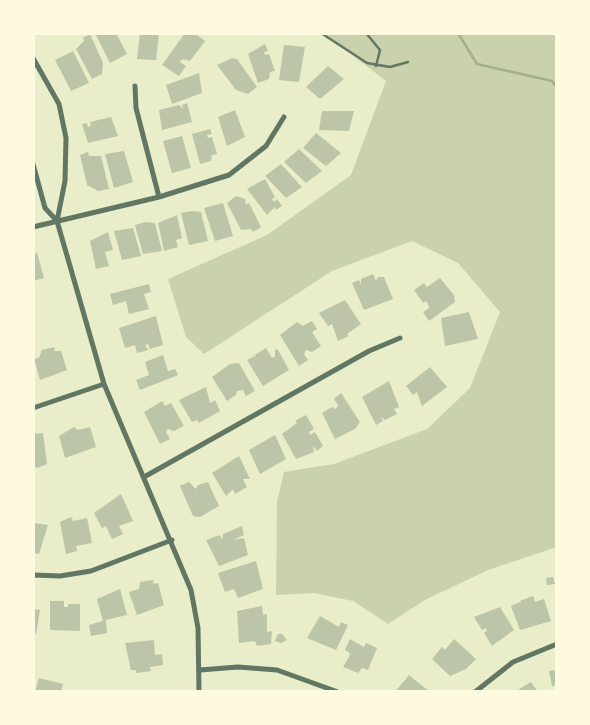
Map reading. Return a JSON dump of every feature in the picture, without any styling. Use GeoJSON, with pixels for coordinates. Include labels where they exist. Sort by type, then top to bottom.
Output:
{"type":"FeatureCollection","features":[{"type":"Feature","properties":{"kind":"street"},"geometry":{"type":"LineString","coordinates":[[33,58],[59,104],[66,138],[65,181],[57,221]]}},
{"type":"Feature","properties":{"kind":"street"},"geometry":{"type":"LineString","coordinates":[[135,86],[136,108],[159,197]]}},
{"type":"Feature","properties":{"kind":"street"},"geometry":{"type":"LineString","coordinates":[[33,227],[204,185],[248,163],[266,146],[284,117]]}},
{"type":"Feature","properties":{"kind":"street"},"geometry":{"type":"LineString","coordinates":[[33,164],[45,208],[57,221],[104,384],[191,590],[198,628],[199,692]]}},
{"type":"Feature","properties":{"kind":"street"},"geometry":{"type":"LineString","coordinates":[[144,477],[369,351],[400,338]]}},
{"type":"Feature","properties":{"kind":"street"},"geometry":{"type":"LineString","coordinates":[[33,408],[104,384]]}},
{"type":"Feature","properties":{"kind":"street"},"geometry":{"type":"LineString","coordinates":[[33,575],[60,576],[91,571],[172,540]]}},
{"type":"Feature","properties":{"kind":"street"},"geometry":{"type":"LineString","coordinates":[[475,692],[513,662],[557,644]]}},
{"type":"Feature","properties":{"kind":"street"},"geometry":{"type":"LineString","coordinates":[[200,670],[238,667],[277,670],[338,692]]}},
{"type":"Feature","properties":{"kind":"lane"},"geometry":{"type":"LineString","coordinates":[[321,33],[376,66],[390,67],[408,62]]}},
{"type":"Feature","properties":{"kind":"lane"},"geometry":{"type":"LineString","coordinates":[[366,33],[380,50],[376,66]]}},
{"type":"Feature","properties":{"kind":"green space"},"geometry":{"type":"Polygon","coordinates":[[[324,33],[557,33],[557,547],[488,570],[425,600],[388,624],[353,601],[314,593],[276,595],[277,502],[284,472],[334,464],[427,429],[470,388],[500,312],[458,263],[412,241],[332,271],[204,354],[186,337],[168,279],[267,235],[351,175],[386,81],[324,33]]]}},
{"type":"Feature","properties":{"kind":"building"},"geometry":{"type":"Polygon","coordinates":[[[95,33],[116,33],[127,54],[110,63],[95,33]]]}},
{"type":"Feature","properties":{"kind":"building"},"geometry":{"type":"Polygon","coordinates":[[[140,33],[159,33],[156,60],[137,59],[140,33]]]}},
{"type":"Feature","properties":{"kind":"building"},"geometry":{"type":"Polygon","coordinates":[[[185,33],[196,34],[205,41],[190,61],[182,59],[180,62],[186,66],[179,76],[162,65],[185,33]]]}},
{"type":"Feature","properties":{"kind":"building"},"geometry":{"type":"Polygon","coordinates":[[[90,34],[103,63],[102,74],[92,79],[76,49],[84,41],[83,38],[90,34]]]}},
{"type":"Feature","properties":{"kind":"building"},"geometry":{"type":"Polygon","coordinates":[[[265,44],[268,51],[264,52],[265,55],[269,54],[275,71],[270,72],[269,79],[258,83],[248,54],[265,44]]]}},
{"type":"Feature","properties":{"kind":"building"},"geometry":{"type":"Polygon","coordinates":[[[284,45],[305,47],[299,82],[279,80],[284,45]]]}},
{"type":"Feature","properties":{"kind":"building"},"geometry":{"type":"Polygon","coordinates":[[[73,51],[89,83],[71,91],[55,60],[73,51]]]}},
{"type":"Feature","properties":{"kind":"building"},"geometry":{"type":"Polygon","coordinates":[[[232,58],[237,59],[257,87],[248,94],[236,90],[217,65],[232,58]]]}},
{"type":"Feature","properties":{"kind":"building"},"geometry":{"type":"Polygon","coordinates":[[[328,66],[344,79],[320,99],[306,87],[328,66]]]}},
{"type":"Feature","properties":{"kind":"building"},"geometry":{"type":"Polygon","coordinates":[[[199,73],[202,93],[172,104],[166,85],[199,73]]]}},
{"type":"Feature","properties":{"kind":"building"},"geometry":{"type":"Polygon","coordinates":[[[187,103],[192,122],[162,130],[159,110],[179,105],[183,109],[182,105],[187,103]]]}},
{"type":"Feature","properties":{"kind":"building"},"geometry":{"type":"Polygon","coordinates":[[[235,110],[245,137],[227,146],[218,117],[235,110]]]}},
{"type":"Feature","properties":{"kind":"building"},"geometry":{"type":"Polygon","coordinates":[[[322,111],[354,111],[349,131],[319,130],[322,111]]]}},
{"type":"Feature","properties":{"kind":"building"},"geometry":{"type":"Polygon","coordinates":[[[111,117],[118,136],[88,143],[82,124],[87,123],[88,127],[91,126],[90,122],[111,117]]]}},
{"type":"Feature","properties":{"kind":"building"},"geometry":{"type":"Polygon","coordinates":[[[210,129],[212,134],[207,135],[208,138],[212,137],[217,154],[212,155],[211,161],[200,164],[192,134],[210,129]]]}},
{"type":"Feature","properties":{"kind":"building"},"geometry":{"type":"Polygon","coordinates":[[[316,133],[341,153],[326,166],[303,148],[316,133]]]}},
{"type":"Feature","properties":{"kind":"building"},"geometry":{"type":"Polygon","coordinates":[[[182,136],[191,168],[172,173],[163,141],[182,136]]]}},
{"type":"Feature","properties":{"kind":"building"},"geometry":{"type":"Polygon","coordinates":[[[299,149],[322,171],[306,183],[284,162],[299,149]]]}},
{"type":"Feature","properties":{"kind":"building"},"geometry":{"type":"Polygon","coordinates":[[[124,151],[133,182],[114,188],[105,154],[124,151]]]}},
{"type":"Feature","properties":{"kind":"building"},"geometry":{"type":"Polygon","coordinates":[[[88,152],[89,156],[101,156],[109,189],[98,191],[87,185],[80,155],[88,152]]]}},
{"type":"Feature","properties":{"kind":"building"},"geometry":{"type":"Polygon","coordinates":[[[281,164],[302,187],[286,198],[265,176],[281,164]]]}},
{"type":"Feature","properties":{"kind":"building"},"geometry":{"type":"Polygon","coordinates":[[[265,179],[275,197],[272,199],[274,202],[277,199],[282,206],[276,210],[275,207],[267,215],[247,189],[265,179]]]}},
{"type":"Feature","properties":{"kind":"building"},"geometry":{"type":"Polygon","coordinates":[[[236,196],[245,199],[246,205],[249,203],[261,227],[253,232],[251,229],[241,230],[227,203],[236,196]]]}},
{"type":"Feature","properties":{"kind":"building"},"geometry":{"type":"Polygon","coordinates":[[[223,203],[233,236],[215,241],[204,208],[223,203]]]}},
{"type":"Feature","properties":{"kind":"building"},"geometry":{"type":"Polygon","coordinates":[[[201,212],[208,241],[189,245],[181,213],[201,212]]]}},
{"type":"Feature","properties":{"kind":"building"},"geometry":{"type":"Polygon","coordinates":[[[177,215],[182,238],[176,240],[178,247],[164,251],[158,223],[177,215]]]}},
{"type":"Feature","properties":{"kind":"building"},"geometry":{"type":"Polygon","coordinates":[[[155,223],[162,251],[143,254],[135,225],[155,223]]]}},
{"type":"Feature","properties":{"kind":"building"},"geometry":{"type":"Polygon","coordinates":[[[133,228],[141,256],[122,260],[114,231],[133,228]]]}},
{"type":"Feature","properties":{"kind":"building"},"geometry":{"type":"Polygon","coordinates":[[[108,232],[113,250],[105,252],[109,266],[96,269],[90,241],[108,232]]]}},
{"type":"Feature","properties":{"kind":"building"},"geometry":{"type":"Polygon","coordinates":[[[37,253],[44,278],[33,281],[33,254],[37,253]]]}},
{"type":"Feature","properties":{"kind":"building"},"geometry":{"type":"Polygon","coordinates":[[[373,274],[376,281],[378,277],[384,277],[393,299],[364,310],[352,283],[359,280],[361,285],[361,279],[373,274]]]}},
{"type":"Feature","properties":{"kind":"building"},"geometry":{"type":"Polygon","coordinates":[[[440,278],[454,295],[455,302],[429,321],[423,312],[429,308],[428,304],[426,301],[423,303],[414,290],[424,283],[427,287],[440,278]]]}},
{"type":"Feature","properties":{"kind":"building"},"geometry":{"type":"Polygon","coordinates":[[[149,284],[151,292],[144,294],[149,309],[129,314],[126,301],[113,305],[110,294],[149,284]]]}},
{"type":"Feature","properties":{"kind":"building"},"geometry":{"type":"Polygon","coordinates":[[[345,300],[361,324],[347,334],[349,336],[338,341],[332,324],[328,326],[319,313],[345,300]]]}},
{"type":"Feature","properties":{"kind":"building"},"geometry":{"type":"Polygon","coordinates":[[[469,312],[478,339],[445,346],[441,318],[469,312]]]}},
{"type":"Feature","properties":{"kind":"building"},"geometry":{"type":"Polygon","coordinates":[[[156,316],[163,345],[150,349],[148,344],[145,345],[148,350],[137,353],[135,345],[125,348],[119,328],[156,316]]]}},
{"type":"Feature","properties":{"kind":"building"},"geometry":{"type":"Polygon","coordinates":[[[312,321],[317,329],[312,332],[321,346],[312,352],[306,350],[304,354],[308,360],[299,366],[280,335],[297,322],[303,326],[312,321]]]}},
{"type":"Feature","properties":{"kind":"building"},"geometry":{"type":"Polygon","coordinates":[[[54,347],[55,351],[61,351],[67,370],[40,380],[34,359],[39,358],[42,350],[54,347]]]}},
{"type":"Feature","properties":{"kind":"building"},"geometry":{"type":"Polygon","coordinates":[[[266,348],[272,358],[275,356],[275,349],[278,350],[289,370],[263,386],[247,360],[255,356],[257,360],[255,355],[266,348]]]}},
{"type":"Feature","properties":{"kind":"building"},"geometry":{"type":"Polygon","coordinates":[[[163,355],[168,371],[175,369],[178,375],[140,390],[136,380],[149,375],[145,362],[163,355]]]}},
{"type":"Feature","properties":{"kind":"building"},"geometry":{"type":"Polygon","coordinates":[[[239,363],[255,391],[246,396],[243,390],[237,391],[236,395],[227,401],[212,377],[230,364],[239,363]]]}},
{"type":"Feature","properties":{"kind":"building"},"geometry":{"type":"Polygon","coordinates":[[[430,367],[447,387],[422,406],[417,392],[413,395],[406,386],[430,367]]]}},
{"type":"Feature","properties":{"kind":"building"},"geometry":{"type":"Polygon","coordinates":[[[389,381],[399,407],[394,409],[397,414],[385,420],[381,417],[383,421],[376,425],[362,397],[389,381]]]}},
{"type":"Feature","properties":{"kind":"building"},"geometry":{"type":"Polygon","coordinates":[[[206,387],[210,403],[215,400],[220,411],[199,423],[197,420],[192,422],[179,400],[206,387]]]}},
{"type":"Feature","properties":{"kind":"building"},"geometry":{"type":"Polygon","coordinates":[[[341,393],[360,422],[355,429],[335,439],[322,413],[332,407],[336,409],[338,405],[334,399],[341,393]]]}},
{"type":"Feature","properties":{"kind":"building"},"geometry":{"type":"Polygon","coordinates":[[[162,401],[165,406],[171,403],[184,426],[174,431],[168,429],[166,432],[170,439],[160,444],[144,412],[162,401]]]}},
{"type":"Feature","properties":{"kind":"building"},"geometry":{"type":"Polygon","coordinates":[[[306,415],[314,429],[309,432],[310,435],[315,432],[323,446],[317,451],[313,446],[314,452],[296,459],[282,434],[297,423],[295,421],[306,415]]]}},
{"type":"Feature","properties":{"kind":"building"},"geometry":{"type":"Polygon","coordinates":[[[74,427],[78,430],[90,427],[96,447],[65,458],[59,436],[74,427]]]}},
{"type":"Feature","properties":{"kind":"building"},"geometry":{"type":"Polygon","coordinates":[[[43,433],[47,464],[37,468],[33,466],[33,434],[43,433]]]}},
{"type":"Feature","properties":{"kind":"building"},"geometry":{"type":"Polygon","coordinates":[[[275,435],[286,459],[260,474],[249,450],[275,435]]]}},
{"type":"Feature","properties":{"kind":"building"},"geometry":{"type":"Polygon","coordinates":[[[239,456],[250,479],[243,479],[247,487],[235,494],[233,489],[226,496],[212,473],[239,456]]]}},
{"type":"Feature","properties":{"kind":"building"},"geometry":{"type":"Polygon","coordinates":[[[189,482],[196,489],[198,485],[208,482],[219,506],[200,517],[193,516],[180,486],[189,482]]]}},
{"type":"Feature","properties":{"kind":"building"},"geometry":{"type":"Polygon","coordinates":[[[121,494],[133,521],[119,526],[123,534],[112,539],[106,526],[102,528],[94,513],[121,494]]]}},
{"type":"Feature","properties":{"kind":"building"},"geometry":{"type":"Polygon","coordinates":[[[71,517],[73,521],[87,518],[92,543],[76,546],[77,551],[66,554],[60,522],[71,517]]]}},
{"type":"Feature","properties":{"kind":"building"},"geometry":{"type":"Polygon","coordinates":[[[33,523],[48,525],[39,554],[33,553],[33,523]]]}},
{"type":"Feature","properties":{"kind":"building"},"geometry":{"type":"Polygon","coordinates":[[[242,526],[244,535],[233,540],[244,538],[248,555],[219,566],[206,540],[220,535],[222,540],[223,534],[242,526]]]}},
{"type":"Feature","properties":{"kind":"building"},"geometry":{"type":"Polygon","coordinates":[[[256,561],[263,589],[238,598],[234,589],[225,592],[218,573],[256,561]]]}},
{"type":"Feature","properties":{"kind":"building"},"geometry":{"type":"Polygon","coordinates":[[[553,577],[555,584],[547,585],[546,578],[553,577]]]}},
{"type":"Feature","properties":{"kind":"building"},"geometry":{"type":"Polygon","coordinates":[[[153,580],[154,584],[158,583],[164,605],[137,615],[129,592],[139,589],[140,582],[153,580]]]}},
{"type":"Feature","properties":{"kind":"building"},"geometry":{"type":"Polygon","coordinates":[[[120,589],[127,615],[106,620],[107,633],[91,636],[89,625],[103,621],[97,599],[120,589]]]}},
{"type":"Feature","properties":{"kind":"building"},"geometry":{"type":"Polygon","coordinates":[[[533,596],[535,602],[544,599],[551,621],[520,630],[511,606],[520,602],[522,605],[520,601],[533,596]]]}},
{"type":"Feature","properties":{"kind":"building"},"geometry":{"type":"Polygon","coordinates":[[[50,601],[64,601],[64,607],[68,607],[68,604],[80,604],[80,631],[50,630],[50,601]]]}},
{"type":"Feature","properties":{"kind":"building"},"geometry":{"type":"Polygon","coordinates":[[[262,606],[263,615],[267,614],[267,632],[272,631],[271,644],[257,646],[255,641],[239,643],[237,611],[262,606]]]}},
{"type":"Feature","properties":{"kind":"building"},"geometry":{"type":"Polygon","coordinates":[[[500,607],[514,630],[492,646],[484,633],[486,628],[482,630],[474,617],[500,607]]]}},
{"type":"Feature","properties":{"kind":"building"},"geometry":{"type":"Polygon","coordinates":[[[33,609],[40,610],[36,634],[33,633],[33,609]]]}},
{"type":"Feature","properties":{"kind":"building"},"geometry":{"type":"Polygon","coordinates":[[[320,616],[339,627],[341,622],[348,625],[336,650],[307,638],[320,616]]]}},
{"type":"Feature","properties":{"kind":"building"},"geometry":{"type":"Polygon","coordinates":[[[278,634],[282,634],[287,640],[281,643],[275,641],[278,634]]]}},
{"type":"Feature","properties":{"kind":"building"},"geometry":{"type":"Polygon","coordinates":[[[350,639],[364,647],[366,643],[377,648],[368,670],[362,668],[358,673],[343,667],[350,653],[345,650],[350,639]]]}},
{"type":"Feature","properties":{"kind":"building"},"geometry":{"type":"Polygon","coordinates":[[[454,639],[476,659],[466,669],[450,676],[432,659],[442,647],[445,650],[454,639]]]}},
{"type":"Feature","properties":{"kind":"building"},"geometry":{"type":"Polygon","coordinates":[[[154,640],[155,655],[162,654],[163,665],[150,667],[151,671],[136,673],[136,670],[131,670],[125,643],[154,640]]]}},
{"type":"Feature","properties":{"kind":"building"},"geometry":{"type":"Polygon","coordinates":[[[557,670],[557,685],[552,686],[549,671],[557,670]]]}},
{"type":"Feature","properties":{"kind":"building"},"geometry":{"type":"Polygon","coordinates":[[[409,675],[430,692],[395,692],[409,675]]]}},
{"type":"Feature","properties":{"kind":"building"},"geometry":{"type":"Polygon","coordinates":[[[39,678],[63,684],[61,692],[35,692],[39,678]]]}},
{"type":"Feature","properties":{"kind":"building"},"geometry":{"type":"Polygon","coordinates":[[[531,682],[538,692],[516,692],[521,688],[531,682]]]}},
{"type":"Feature","properties":{"kind":"waterway"},"geometry":{"type":"LineString","coordinates":[[458,33],[477,64],[552,81],[557,88]]}}]}
